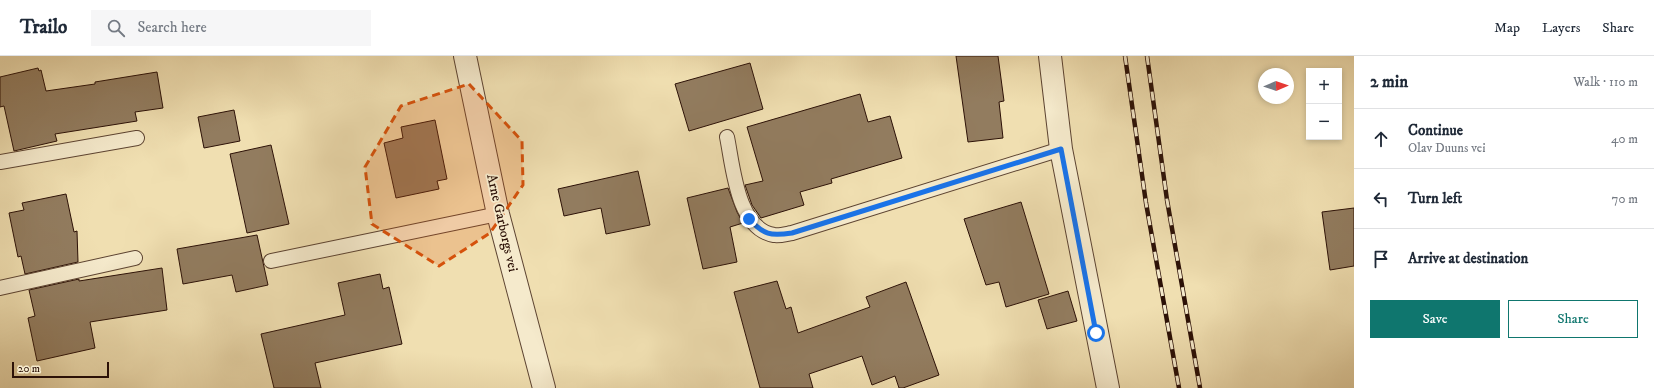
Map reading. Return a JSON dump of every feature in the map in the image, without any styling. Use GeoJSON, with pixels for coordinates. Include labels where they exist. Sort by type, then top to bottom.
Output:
{"type":"FeatureCollection","features":[{"type":"Feature","properties":{"kind":"street","name":"Arne Garborgs vei"},"geometry":{"type":"LineString","coordinates":[[466,56],[498,214],[544,388]]}},
{"type":"Feature","properties":{"kind":"street"},"geometry":{"type":"LineString","coordinates":[[1050,56],[1061,149],[1108,388]]}},
{"type":"Feature","properties":{"kind":"lane"},"geometry":{"type":"LineString","coordinates":[[727,137],[740,201],[749,219],[760,231],[774,236],[792,233],[1061,149]]}},
{"type":"Feature","properties":{"kind":"lane"},"geometry":{"type":"LineString","coordinates":[[0,162],[137,138]]}},
{"type":"Feature","properties":{"kind":"lane"},"geometry":{"type":"LineString","coordinates":[[270,261],[498,214]]}},
{"type":"Feature","properties":{"kind":"lane"},"geometry":{"type":"LineString","coordinates":[[0,288],[135,258]]}},
{"type":"Feature","properties":{"kind":"highlighted area"},"geometry":{"type":"Polygon","coordinates":[[[469,84],[522,141],[523,185],[490,233],[439,266],[372,224],[365,167],[401,106],[469,84]]]}},
{"type":"Feature","properties":{"kind":"building"},"geometry":{"type":"Polygon","coordinates":[[[956,56],[998,56],[1004,101],[999,102],[1003,138],[968,142],[956,56]]]}},
{"type":"Feature","properties":{"kind":"building"},"geometry":{"type":"Polygon","coordinates":[[[750,63],[763,109],[689,131],[675,84],[750,63]]]}},
{"type":"Feature","properties":{"kind":"building"},"geometry":{"type":"Polygon","coordinates":[[[38,68],[39,71],[41,70],[46,91],[95,84],[95,82],[157,72],[163,108],[135,112],[137,121],[55,134],[57,141],[14,151],[4,106],[0,107],[0,77],[38,68]]]}},
{"type":"Feature","properties":{"kind":"building"},"geometry":{"type":"Polygon","coordinates":[[[860,94],[868,122],[890,116],[902,158],[831,179],[832,183],[800,192],[804,205],[761,218],[752,205],[745,185],[763,181],[747,127],[860,94]]]}},
{"type":"Feature","properties":{"kind":"building"},"geometry":{"type":"Polygon","coordinates":[[[234,110],[240,141],[204,148],[198,117],[234,110]]]}},
{"type":"Feature","properties":{"kind":"building"},"geometry":{"type":"Polygon","coordinates":[[[435,120],[447,179],[437,181],[439,189],[396,198],[384,143],[403,138],[401,127],[435,120]]]}},
{"type":"Feature","properties":{"kind":"building"},"geometry":{"type":"Polygon","coordinates":[[[271,145],[289,224],[247,233],[230,154],[271,145]]]}},
{"type":"Feature","properties":{"kind":"building"},"geometry":{"type":"Polygon","coordinates":[[[638,171],[650,225],[606,234],[601,208],[564,216],[558,189],[638,171]]]}},
{"type":"Feature","properties":{"kind":"building"},"geometry":{"type":"Polygon","coordinates":[[[728,188],[743,223],[730,227],[737,262],[703,269],[687,198],[728,188]]]}},
{"type":"Feature","properties":{"kind":"building"},"geometry":{"type":"Polygon","coordinates":[[[66,194],[74,232],[77,231],[78,262],[25,274],[21,256],[18,257],[9,213],[24,210],[22,203],[66,194]]]}},
{"type":"Feature","properties":{"kind":"building"},"geometry":{"type":"Polygon","coordinates":[[[1021,202],[1049,294],[1006,307],[999,282],[986,285],[964,219],[1021,202]]]}},
{"type":"Feature","properties":{"kind":"building"},"geometry":{"type":"Polygon","coordinates":[[[1354,208],[1354,266],[1330,270],[1322,212],[1354,208]]]}},
{"type":"Feature","properties":{"kind":"building"},"geometry":{"type":"Polygon","coordinates":[[[257,235],[268,285],[236,292],[232,275],[183,284],[177,249],[257,235]]]}},
{"type":"Feature","properties":{"kind":"building"},"geometry":{"type":"Polygon","coordinates":[[[162,268],[167,310],[90,322],[95,348],[37,361],[28,318],[35,316],[29,290],[79,279],[79,281],[162,268]]]}},
{"type":"Feature","properties":{"kind":"building"},"geometry":{"type":"Polygon","coordinates":[[[380,274],[383,289],[389,287],[402,344],[315,363],[321,388],[274,388],[261,334],[345,315],[338,283],[380,274]]]}},
{"type":"Feature","properties":{"kind":"building"},"geometry":{"type":"Polygon","coordinates":[[[777,281],[786,309],[791,307],[798,333],[870,307],[866,297],[906,282],[939,375],[903,388],[899,388],[895,376],[872,385],[862,356],[809,374],[813,388],[760,388],[734,292],[777,281]]]}},
{"type":"Feature","properties":{"kind":"building"},"geometry":{"type":"Polygon","coordinates":[[[1068,291],[1077,321],[1047,329],[1038,300],[1068,291]]]}},
{"type":"Feature","properties":{"kind":"railway"},"geometry":{"type":"LineString","coordinates":[[1125,56],[1146,203],[1179,388]]}},
{"type":"Feature","properties":{"kind":"railway"},"geometry":{"type":"LineString","coordinates":[[1147,56],[1167,200],[1200,388]]}},
{"type":"Feature","properties":{"kind":"route"},"geometry":{"type":"LineString","coordinates":[[749,219],[760,231],[774,236],[792,233],[1061,149],[1096,333]]}}]}
